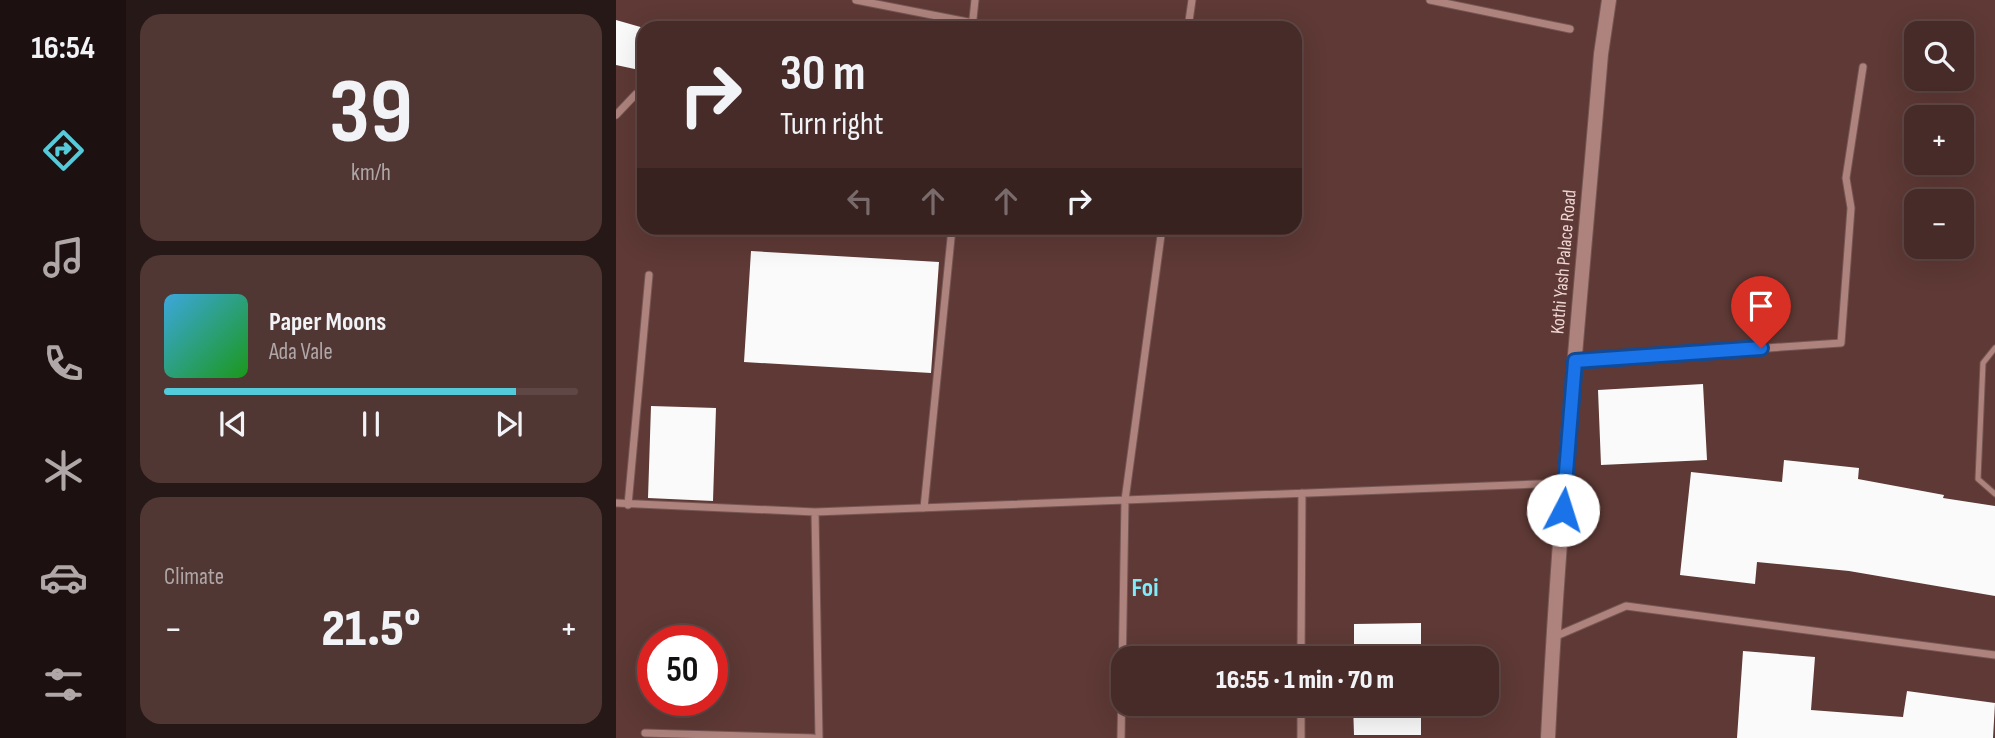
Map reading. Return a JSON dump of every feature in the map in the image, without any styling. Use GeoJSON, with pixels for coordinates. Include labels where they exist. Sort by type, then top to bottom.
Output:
{"type":"FeatureCollection","features":[{"type":"Feature","properties":{"kind":"main road","name":"Kothi Yash Palace Road"},"geometry":{"type":"LineString","coordinates":[[1548,738],[1553,638],[1575,361],[1601,54],[1609,0]]}},
{"type":"Feature","properties":{"kind":"street"},"geometry":{"type":"LineString","coordinates":[[856,0],[954,21]]}},
{"type":"Feature","properties":{"kind":"street"},"geometry":{"type":"LineString","coordinates":[[973,21],[975,0]]}},
{"type":"Feature","properties":{"kind":"street"},"geometry":{"type":"LineString","coordinates":[[1189,21],[1192,0]]}},
{"type":"Feature","properties":{"kind":"street"},"geometry":{"type":"LineString","coordinates":[[1430,0],[1570,29]]}},
{"type":"Feature","properties":{"kind":"street"},"geometry":{"type":"LineString","coordinates":[[1575,361],[1841,343],[1851,208],[1846,178],[1863,67]]}},
{"type":"Feature","properties":{"kind":"street"},"geometry":{"type":"LineString","coordinates":[[616,115],[637,94]]}},
{"type":"Feature","properties":{"kind":"street"},"geometry":{"type":"LineString","coordinates":[[924,508],[951,235]]}},
{"type":"Feature","properties":{"kind":"street"},"geometry":{"type":"LineString","coordinates":[[1121,738],[1125,500],[1161,235]]}},
{"type":"Feature","properties":{"kind":"street"},"geometry":{"type":"LineString","coordinates":[[628,505],[649,275]]}},
{"type":"Feature","properties":{"kind":"street"},"geometry":{"type":"LineString","coordinates":[[616,503],[815,512],[1565,483]]}},
{"type":"Feature","properties":{"kind":"street"},"geometry":{"type":"LineString","coordinates":[[1301,646],[1302,493]]}},
{"type":"Feature","properties":{"kind":"street"},"geometry":{"type":"LineString","coordinates":[[815,512],[819,738]]}},
{"type":"Feature","properties":{"kind":"street"},"geometry":{"type":"LineString","coordinates":[[1553,638],[1626,606],[1995,655]]}},
{"type":"Feature","properties":{"kind":"street"},"geometry":{"type":"LineString","coordinates":[[1301,716],[1301,738]]}},
{"type":"Feature","properties":{"kind":"street"},"geometry":{"type":"LineString","coordinates":[[645,733],[813,738]]}},
{"type":"Feature","properties":{"kind":"lane"},"geometry":{"type":"LineString","coordinates":[[1995,348],[1983,363],[1978,479],[1995,494]]}},
{"type":"Feature","properties":{"kind":"building"},"geometry":{"type":"Polygon","coordinates":[[[616,20],[637,26],[637,70],[616,65],[616,20]]]}},
{"type":"Feature","properties":{"kind":"building"},"geometry":{"type":"Polygon","coordinates":[[[751,251],[939,262],[931,373],[744,362],[751,251]]]}},
{"type":"Feature","properties":{"kind":"building"},"geometry":{"type":"Polygon","coordinates":[[[1703,384],[1707,460],[1601,465],[1598,390],[1703,384]]]}},
{"type":"Feature","properties":{"kind":"building"},"geometry":{"type":"Polygon","coordinates":[[[651,406],[716,408],[713,501],[648,498],[651,406]]]}},
{"type":"Feature","properties":{"kind":"building"},"geometry":{"type":"Polygon","coordinates":[[[1784,460],[1859,468],[1858,479],[1944,495],[1943,498],[1995,506],[1995,596],[1849,571],[1757,562],[1755,584],[1680,575],[1691,472],[1782,482],[1784,460]]]}},
{"type":"Feature","properties":{"kind":"building"},"geometry":{"type":"Polygon","coordinates":[[[1421,623],[1421,646],[1354,646],[1354,624],[1421,623]]]}},
{"type":"Feature","properties":{"kind":"building"},"geometry":{"type":"Polygon","coordinates":[[[1743,651],[1815,657],[1811,710],[1903,717],[1907,691],[1995,703],[1993,738],[1737,738],[1743,651]]]}},
{"type":"Feature","properties":{"kind":"building"},"geometry":{"type":"Polygon","coordinates":[[[1353,716],[1421,716],[1421,735],[1354,735],[1353,716]]]}},
{"type":"Feature","properties":{"kind":"district","name":"Foi"},"geometry":{"type":"Point","coordinates":[1145,588]}},
{"type":"Feature","properties":{"kind":"route"},"geometry":{"type":"LineString","coordinates":[[1563,510],[1575,361],[1761,348]]}}]}
